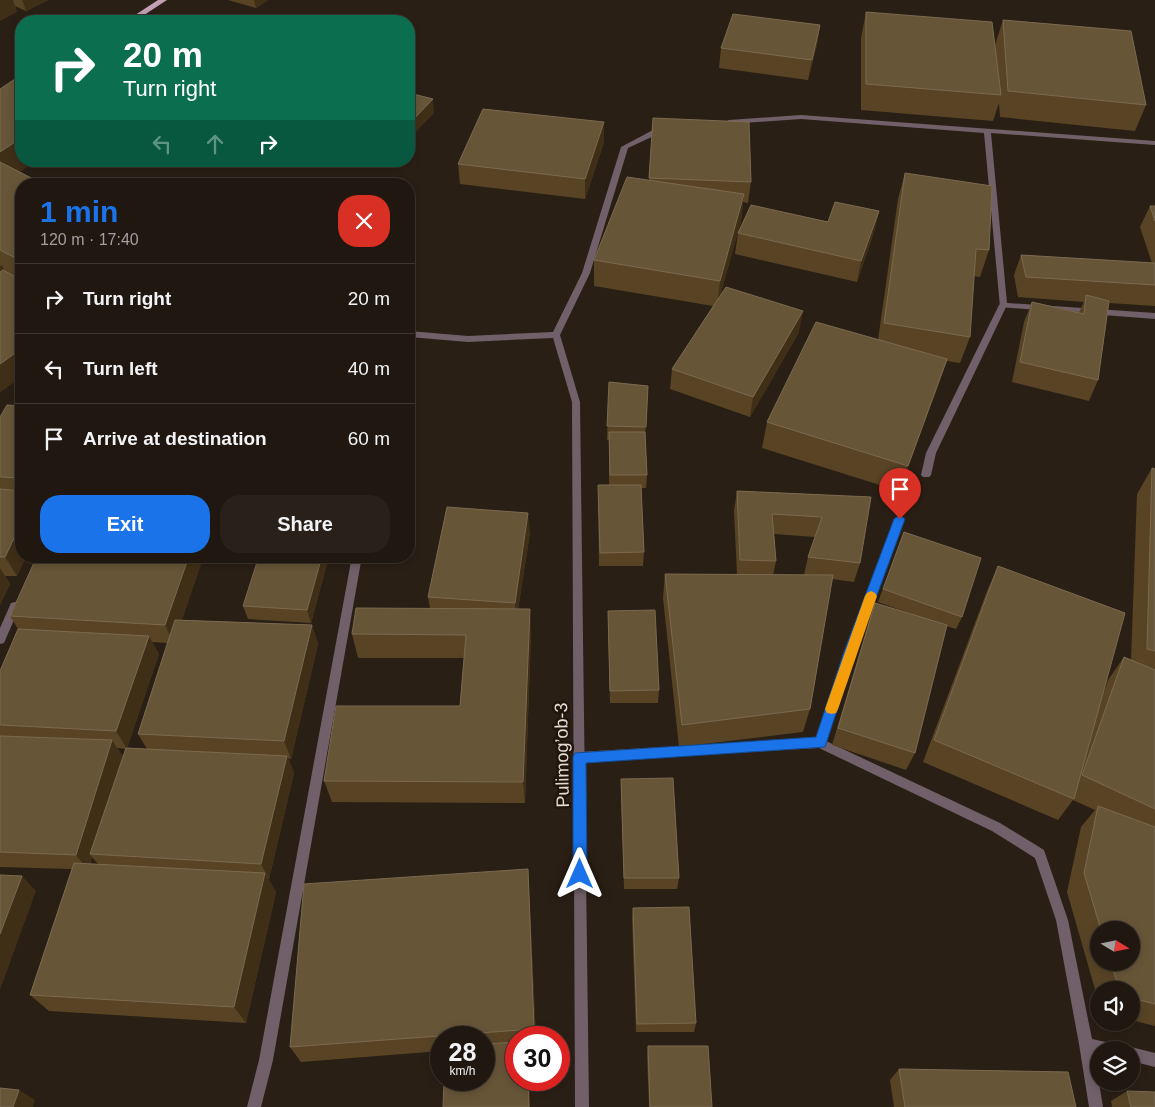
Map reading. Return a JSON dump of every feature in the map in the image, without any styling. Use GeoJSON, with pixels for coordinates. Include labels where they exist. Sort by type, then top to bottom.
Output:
{"type":"FeatureCollection","features":[{"type":"Feature","properties":{"kind":"main road"},"geometry":{"type":"LineString","coordinates":[[139,15],[163,0]]}},
{"type":"Feature","properties":{"kind":"street"},"geometry":{"type":"LineString","coordinates":[[724,123],[801,117],[1155,143]]}},
{"type":"Feature","properties":{"kind":"street"},"geometry":{"type":"LineString","coordinates":[[415,335],[468,339],[556,334],[586,273],[625,146],[656,132],[675,129]]}},
{"type":"Feature","properties":{"kind":"street"},"geometry":{"type":"LineString","coordinates":[[926,475],[931,453],[1003,305],[987,130]]}},
{"type":"Feature","properties":{"kind":"street"},"geometry":{"type":"LineString","coordinates":[[1003,305],[1155,316]]}},
{"type":"Feature","properties":{"kind":"street","name":"Pulimog’ob-3"},"geometry":{"type":"LineString","coordinates":[[556,334],[576,402],[582,1107]]}},
{"type":"Feature","properties":{"kind":"street"},"geometry":{"type":"LineString","coordinates":[[820,743],[850,652],[900,519]]}},
{"type":"Feature","properties":{"kind":"street"},"geometry":{"type":"LineString","coordinates":[[254,1107],[266,1060],[356,563]]}},
{"type":"Feature","properties":{"kind":"street"},"geometry":{"type":"LineString","coordinates":[[0,640],[21,595]]}},
{"type":"Feature","properties":{"kind":"street"},"geometry":{"type":"LineString","coordinates":[[579,757],[820,743],[996,827],[1040,854],[1062,920],[1096,1107]]}},
{"type":"Feature","properties":{"kind":"street"},"geometry":{"type":"LineString","coordinates":[[1086,1044],[1090,1045]]}},
{"type":"Feature","properties":{"kind":"street"},"geometry":{"type":"LineString","coordinates":[[1140,1056],[1155,1060]]}},
{"type":"Feature","properties":{"kind":"building"},"geometry":{"type":"Polygon","coordinates":[[[866,12],[992,22],[1001,95],[866,84],[866,12]]]}},
{"type":"Feature","properties":{"kind":"building"},"geometry":{"type":"Polygon","coordinates":[[[733,14],[820,25],[812,60],[721,48],[733,14]]]}},
{"type":"Feature","properties":{"kind":"building"},"geometry":{"type":"Polygon","coordinates":[[[1003,20],[1131,31],[1146,105],[1008,91],[1003,20]]]}},
{"type":"Feature","properties":{"kind":"building"},"geometry":{"type":"Polygon","coordinates":[[[15,79],[15,142],[0,152],[0,89],[15,79]]]}},
{"type":"Feature","properties":{"kind":"building"},"geometry":{"type":"Polygon","coordinates":[[[415,94],[433,99],[415,118],[415,94]]]}},
{"type":"Feature","properties":{"kind":"building"},"geometry":{"type":"Polygon","coordinates":[[[483,109],[604,122],[585,179],[458,164],[483,109]]]}},
{"type":"Feature","properties":{"kind":"building"},"geometry":{"type":"Polygon","coordinates":[[[653,118],[749,122],[751,182],[649,178],[653,118]]]}},
{"type":"Feature","properties":{"kind":"building"},"geometry":{"type":"Polygon","coordinates":[[[0,162],[31,178],[15,178],[15,258],[0,250],[0,162]]]}},
{"type":"Feature","properties":{"kind":"building"},"geometry":{"type":"Polygon","coordinates":[[[905,173],[992,186],[989,250],[976,249],[970,337],[884,323],[905,173]]]}},
{"type":"Feature","properties":{"kind":"building"},"geometry":{"type":"Polygon","coordinates":[[[627,177],[744,194],[720,281],[594,260],[627,177]]]}},
{"type":"Feature","properties":{"kind":"building"},"geometry":{"type":"Polygon","coordinates":[[[835,202],[879,211],[861,261],[738,233],[751,205],[828,222],[835,202]]]}},
{"type":"Feature","properties":{"kind":"building"},"geometry":{"type":"Polygon","coordinates":[[[1150,206],[1155,206],[1155,221],[1150,206]]]}},
{"type":"Feature","properties":{"kind":"building"},"geometry":{"type":"Polygon","coordinates":[[[1021,255],[1155,263],[1155,285],[1026,277],[1021,255]]]}},
{"type":"Feature","properties":{"kind":"building"},"geometry":{"type":"Polygon","coordinates":[[[3,270],[15,277],[15,353],[0,364],[0,272],[3,270]]]}},
{"type":"Feature","properties":{"kind":"building"},"geometry":{"type":"Polygon","coordinates":[[[726,287],[803,311],[753,397],[672,369],[726,287]]]}},
{"type":"Feature","properties":{"kind":"building"},"geometry":{"type":"Polygon","coordinates":[[[1086,295],[1109,301],[1098,380],[1020,362],[1032,302],[1084,314],[1086,295]]]}},
{"type":"Feature","properties":{"kind":"building"},"geometry":{"type":"Polygon","coordinates":[[[816,322],[947,359],[908,466],[767,422],[816,322]]]}},
{"type":"Feature","properties":{"kind":"building"},"geometry":{"type":"Polygon","coordinates":[[[609,382],[648,386],[646,427],[607,426],[609,382]]]}},
{"type":"Feature","properties":{"kind":"building"},"geometry":{"type":"Polygon","coordinates":[[[7,405],[15,406],[15,478],[0,477],[0,417],[7,405]]]}},
{"type":"Feature","properties":{"kind":"building"},"geometry":{"type":"Polygon","coordinates":[[[609,432],[645,432],[647,475],[610,475],[609,432]]]}},
{"type":"Feature","properties":{"kind":"building"},"geometry":{"type":"Polygon","coordinates":[[[1152,468],[1155,469],[1155,651],[1147,649],[1152,468]]]}},
{"type":"Feature","properties":{"kind":"building"},"geometry":{"type":"Polygon","coordinates":[[[598,485],[641,485],[644,552],[600,553],[598,485]]]}},
{"type":"Feature","properties":{"kind":"building"},"geometry":{"type":"Polygon","coordinates":[[[0,489],[15,490],[15,536],[5,557],[0,557],[0,489]]]}},
{"type":"Feature","properties":{"kind":"building"},"geometry":{"type":"Polygon","coordinates":[[[737,491],[871,497],[860,563],[808,557],[822,517],[772,514],[776,561],[740,560],[737,491]]]}},
{"type":"Feature","properties":{"kind":"building"},"geometry":{"type":"Polygon","coordinates":[[[447,507],[528,513],[515,603],[428,597],[447,507]]]}},
{"type":"Feature","properties":{"kind":"building"},"geometry":{"type":"Polygon","coordinates":[[[904,532],[981,558],[962,617],[883,589],[904,532]]]}},
{"type":"Feature","properties":{"kind":"building"},"geometry":{"type":"Polygon","coordinates":[[[34,563],[187,563],[165,625],[10,616],[34,563]]]}},
{"type":"Feature","properties":{"kind":"building"},"geometry":{"type":"Polygon","coordinates":[[[257,563],[320,563],[307,610],[243,606],[257,563]]]}},
{"type":"Feature","properties":{"kind":"building"},"geometry":{"type":"Polygon","coordinates":[[[998,566],[1125,613],[1074,799],[934,740],[998,566]]]}},
{"type":"Feature","properties":{"kind":"building"},"geometry":{"type":"Polygon","coordinates":[[[665,574],[833,575],[810,709],[682,725],[665,574]]]}},
{"type":"Feature","properties":{"kind":"building"},"geometry":{"type":"Polygon","coordinates":[[[875,603],[947,625],[915,753],[838,728],[875,603]]]}},
{"type":"Feature","properties":{"kind":"building"},"geometry":{"type":"Polygon","coordinates":[[[356,608],[530,609],[523,782],[324,781],[336,706],[460,706],[466,635],[352,634],[356,608]]]}},
{"type":"Feature","properties":{"kind":"building"},"geometry":{"type":"Polygon","coordinates":[[[655,610],[659,690],[610,691],[608,611],[655,610]]]}},
{"type":"Feature","properties":{"kind":"building"},"geometry":{"type":"Polygon","coordinates":[[[175,620],[312,625],[284,741],[138,734],[175,620]]]}},
{"type":"Feature","properties":{"kind":"building"},"geometry":{"type":"Polygon","coordinates":[[[18,629],[149,636],[116,731],[0,725],[0,671],[18,629]]]}},
{"type":"Feature","properties":{"kind":"building"},"geometry":{"type":"Polygon","coordinates":[[[1124,657],[1155,670],[1155,809],[1082,775],[1124,657]]]}},
{"type":"Feature","properties":{"kind":"building"},"geometry":{"type":"Polygon","coordinates":[[[0,736],[112,740],[76,855],[0,852],[0,736]]]}},
{"type":"Feature","properties":{"kind":"building"},"geometry":{"type":"Polygon","coordinates":[[[126,748],[287,756],[261,864],[90,854],[126,748]]]}},
{"type":"Feature","properties":{"kind":"building"},"geometry":{"type":"Polygon","coordinates":[[[673,778],[679,878],[624,878],[621,779],[673,778]]]}},
{"type":"Feature","properties":{"kind":"building"},"geometry":{"type":"Polygon","coordinates":[[[1098,806],[1155,827],[1155,1004],[1140,1000],[1140,981],[1116,981],[1114,971],[1140,971],[1140,921],[1098,921],[1084,873],[1098,806]]]}},
{"type":"Feature","properties":{"kind":"building"},"geometry":{"type":"Polygon","coordinates":[[[74,863],[265,873],[234,1007],[30,995],[74,863]]]}},
{"type":"Feature","properties":{"kind":"building"},"geometry":{"type":"Polygon","coordinates":[[[528,869],[534,1026],[505,1026],[505,1031],[495,1032],[495,1026],[430,1026],[430,1037],[290,1047],[304,884],[528,869]]]}},
{"type":"Feature","properties":{"kind":"building"},"geometry":{"type":"Polygon","coordinates":[[[0,875],[22,876],[0,934],[0,875]]]}},
{"type":"Feature","properties":{"kind":"building"},"geometry":{"type":"Polygon","coordinates":[[[689,907],[696,1023],[637,1024],[633,908],[689,907]]]}},
{"type":"Feature","properties":{"kind":"building"},"geometry":{"type":"Polygon","coordinates":[[[495,1043],[505,1043],[505,1091],[528,1091],[529,1107],[443,1107],[444,1091],[495,1091],[495,1043]]]}},
{"type":"Feature","properties":{"kind":"building"},"geometry":{"type":"Polygon","coordinates":[[[648,1046],[708,1046],[712,1107],[650,1107],[648,1046]]]}},
{"type":"Feature","properties":{"kind":"building"},"geometry":{"type":"Polygon","coordinates":[[[899,1069],[1068,1072],[1076,1107],[905,1107],[899,1069]]]}},
{"type":"Feature","properties":{"kind":"building"},"geometry":{"type":"Polygon","coordinates":[[[0,1088],[19,1090],[13,1107],[0,1107],[0,1088]]]}},
{"type":"Feature","properties":{"kind":"building"},"geometry":{"type":"Polygon","coordinates":[[[1127,1091],[1155,1092],[1155,1107],[1131,1107],[1127,1091]]]}},
{"type":"Feature","properties":{"kind":"slow traffic"},"geometry":{"type":"LineString","coordinates":[[832,709],[850,652],[871,596]]}},
{"type":"Feature","properties":{"kind":"route"},"geometry":{"type":"LineString","coordinates":[[580,874],[579,757],[820,743],[850,652],[900,519]]}}]}
